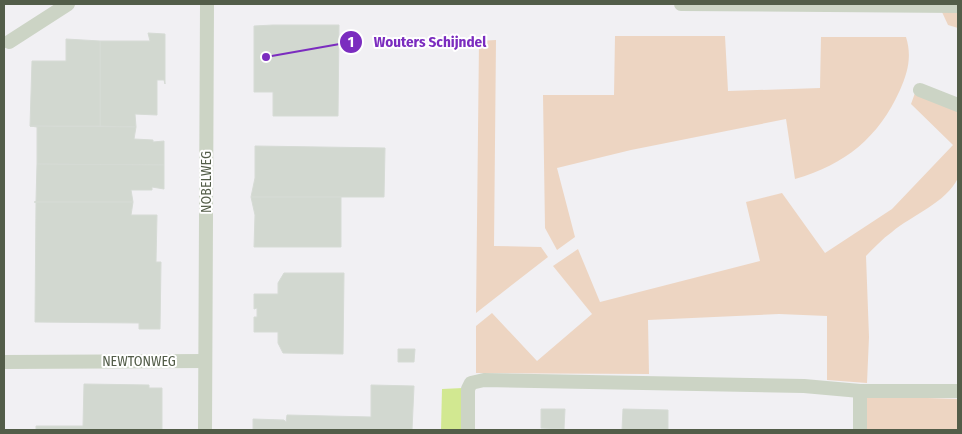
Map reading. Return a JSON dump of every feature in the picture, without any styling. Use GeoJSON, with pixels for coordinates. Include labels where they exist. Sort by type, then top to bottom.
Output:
{"type":"FeatureCollection","features":[{"type":"Feature","properties":{"kind":"street"},"geometry":{"type":"LineString","coordinates":[[9,42],[68,4]]}},
{"type":"Feature","properties":{"kind":"street","name":"NOBELWEG"},"geometry":{"type":"LineString","coordinates":[[206,361],[207,4]]}},
{"type":"Feature","properties":{"kind":"street"},"geometry":{"type":"LineString","coordinates":[[680,4],[958,6]]}},
{"type":"Feature","properties":{"kind":"street"},"geometry":{"type":"LineString","coordinates":[[920,90],[958,105]]}},
{"type":"Feature","properties":{"kind":"street"},"geometry":{"type":"LineString","coordinates":[[205,430],[206,361]]}},
{"type":"Feature","properties":{"kind":"street","name":"NEWTONWEG"},"geometry":{"type":"LineString","coordinates":[[4,362],[206,361]]}},
{"type":"Feature","properties":{"kind":"street"},"geometry":{"type":"LineString","coordinates":[[468,430],[468,389],[471,384],[484,380],[804,386],[860,391],[958,391]]}},
{"type":"Feature","properties":{"kind":"street"},"geometry":{"type":"LineString","coordinates":[[860,391],[860,430]]}},
{"type":"Feature","properties":{"kind":"shaded area"},"geometry":{"type":"Polygon","coordinates":[[[942,12],[958,12],[958,28],[948,25],[942,12]]]}},
{"type":"Feature","properties":{"kind":"shaded area"},"geometry":{"type":"Polygon","coordinates":[[[615,36],[725,36],[728,91],[820,88],[821,37],[906,37],[909,57],[905,77],[892,107],[871,135],[845,157],[830,166],[795,179],[786,119],[631,150],[557,168],[575,237],[557,250],[545,228],[543,95],[614,95],[615,36]]]}},
{"type":"Feature","properties":{"kind":"shaded area"},"geometry":{"type":"Polygon","coordinates":[[[496,40],[494,246],[541,247],[548,257],[476,313],[479,41],[496,40]]]}},
{"type":"Feature","properties":{"kind":"shaded area"},"geometry":{"type":"Polygon","coordinates":[[[915,93],[958,109],[958,178],[953,187],[937,202],[888,235],[866,256],[869,337],[867,383],[827,380],[827,316],[779,314],[648,320],[649,374],[476,373],[476,326],[492,313],[537,361],[592,314],[553,266],[578,249],[600,302],[760,261],[746,202],[782,193],[825,253],[892,209],[953,145],[911,104],[915,93]]]}},
{"type":"Feature","properties":{"kind":"shaded area"},"geometry":{"type":"Polygon","coordinates":[[[463,388],[463,430],[441,430],[442,389],[463,388]]]}},
{"type":"Feature","properties":{"kind":"shaded area"},"geometry":{"type":"Polygon","coordinates":[[[867,396],[958,399],[958,430],[867,430],[867,396]]]}},
{"type":"Feature","properties":{"kind":"building"},"geometry":{"type":"Polygon","coordinates":[[[339,25],[338,116],[273,116],[273,92],[254,92],[254,26],[339,25]]]}},
{"type":"Feature","properties":{"kind":"building"},"geometry":{"type":"Polygon","coordinates":[[[148,33],[165,34],[165,84],[164,80],[157,80],[157,115],[135,114],[136,127],[100,126],[100,41],[150,41],[148,33]]]}},
{"type":"Feature","properties":{"kind":"building"},"geometry":{"type":"Polygon","coordinates":[[[66,39],[100,41],[100,126],[30,126],[32,61],[66,61],[66,39]]]}},
{"type":"Feature","properties":{"kind":"building"},"geometry":{"type":"Polygon","coordinates":[[[30,126],[136,127],[134,139],[153,140],[153,142],[164,141],[164,165],[37,164],[37,127],[30,126]]]}},
{"type":"Feature","properties":{"kind":"building"},"geometry":{"type":"Polygon","coordinates":[[[255,146],[385,148],[384,197],[251,197],[255,178],[255,146]]]}},
{"type":"Feature","properties":{"kind":"building"},"geometry":{"type":"Polygon","coordinates":[[[37,164],[164,165],[164,189],[152,187],[152,190],[131,190],[133,202],[35,202],[37,164]]]}},
{"type":"Feature","properties":{"kind":"building"},"geometry":{"type":"Polygon","coordinates":[[[251,197],[341,197],[341,247],[254,247],[255,215],[251,197]]]}},
{"type":"Feature","properties":{"kind":"building"},"geometry":{"type":"Polygon","coordinates":[[[36,202],[133,202],[131,215],[157,215],[156,262],[161,262],[160,329],[139,329],[139,323],[35,322],[36,202]]]}},
{"type":"Feature","properties":{"kind":"building"},"geometry":{"type":"Polygon","coordinates":[[[284,273],[344,273],[343,354],[283,353],[278,343],[278,332],[254,332],[254,317],[257,317],[257,308],[254,309],[254,294],[278,294],[278,283],[284,273]]]}},
{"type":"Feature","properties":{"kind":"building"},"geometry":{"type":"Polygon","coordinates":[[[398,349],[415,349],[414,362],[398,362],[398,349]]]}},
{"type":"Feature","properties":{"kind":"building"},"geometry":{"type":"Polygon","coordinates":[[[84,384],[149,385],[149,388],[162,388],[162,430],[36,430],[36,426],[83,426],[84,384]]]}},
{"type":"Feature","properties":{"kind":"building"},"geometry":{"type":"Polygon","coordinates":[[[371,385],[414,386],[412,430],[253,430],[253,419],[284,420],[286,422],[287,415],[371,417],[371,385]]]}},
{"type":"Feature","properties":{"kind":"building"},"geometry":{"type":"Polygon","coordinates":[[[541,409],[565,409],[564,429],[541,428],[541,409]]]}},
{"type":"Feature","properties":{"kind":"building"},"geometry":{"type":"Polygon","coordinates":[[[623,409],[668,410],[668,430],[622,430],[623,409]]]}},
{"type":"Feature","properties":{"kind":"place","name":"Wouters Schijndel"},"geometry":{"type":"Point","coordinates":[266,57]}}]}
